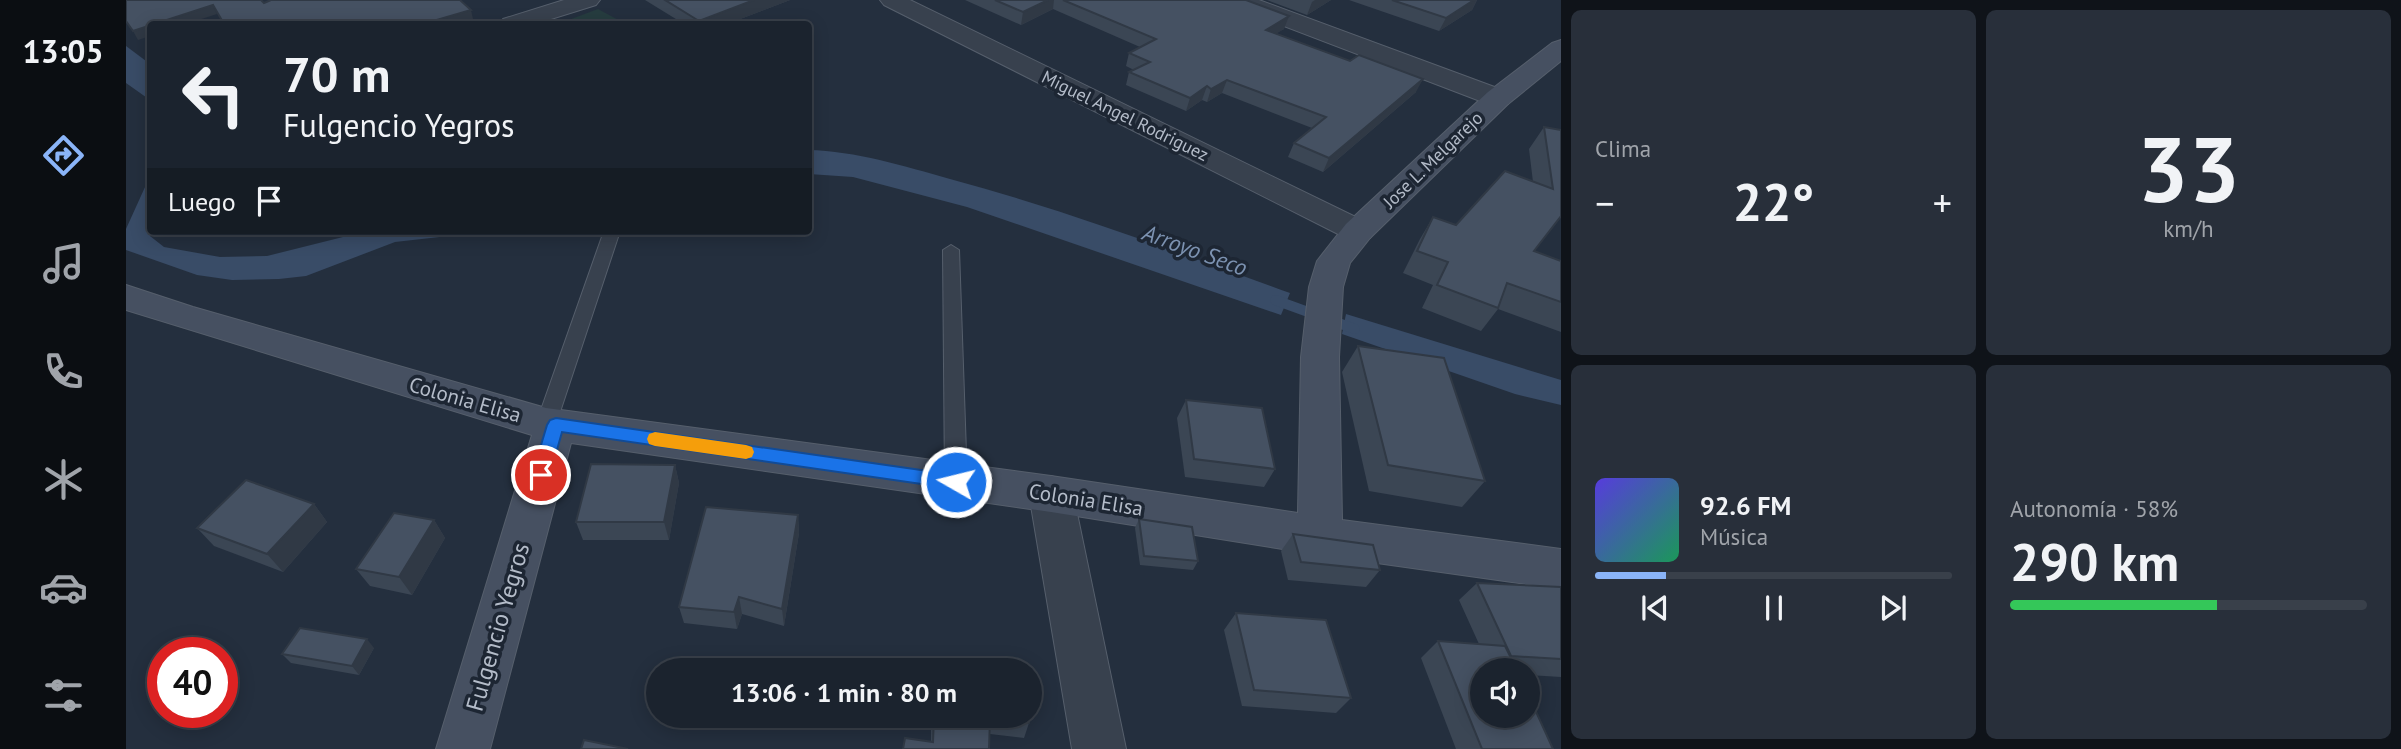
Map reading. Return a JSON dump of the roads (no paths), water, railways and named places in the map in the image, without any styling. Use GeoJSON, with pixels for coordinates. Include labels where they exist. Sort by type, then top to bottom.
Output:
{"type":"FeatureCollection","features":[{"type":"Feature","properties":{"kind":"street"},"geometry":{"type":"LineString","coordinates":[[522,21],[588,0]]}},
{"type":"Feature","properties":{"kind":"street","name":"Miguel Angel Rodriguez"},"geometry":{"type":"LineString","coordinates":[[892,0],[1358,231]]}},
{"type":"Feature","properties":{"kind":"street"},"geometry":{"type":"LineString","coordinates":[[1237,0],[1497,98]]}},
{"type":"Feature","properties":{"kind":"street","name":"Jose L. Melgarejo"},"geometry":{"type":"LineString","coordinates":[[1320,536],[1320,358],[1325,287],[1334,261],[1358,231],[1497,98],[1561,48]]}},
{"type":"Feature","properties":{"kind":"street","name":"Colonia Elisa"},"geometry":{"type":"LineString","coordinates":[[126,297],[180,316],[551,424],[1561,569]]}},
{"type":"Feature","properties":{"kind":"street","name":"Fulgencio Yegros"},"geometry":{"type":"LineString","coordinates":[[463,749],[551,424]]}},
{"type":"Feature","properties":{"kind":"street"},"geometry":{"type":"LineString","coordinates":[[1051,494],[1099,749]]}},
{"type":"Feature","properties":{"kind":"lane"},"geometry":{"type":"LineString","coordinates":[[551,424],[611,235]]}},
{"type":"Feature","properties":{"kind":"lane"},"geometry":{"type":"LineString","coordinates":[[951,250],[956,482]]}},
{"type":"Feature","properties":{"kind":"water"},"geometry":{"type":"Polygon","coordinates":[[[126,46],[147,62],[147,98],[126,83],[126,46]]]}},
{"type":"Feature","properties":{"kind":"water"},"geometry":{"type":"Polygon","coordinates":[[[812,150],[880,160],[993,191],[1121,232],[1290,293],[1281,315],[967,207],[853,177],[812,174],[812,150]]]}},
{"type":"Feature","properties":{"kind":"water"},"geometry":{"type":"Polygon","coordinates":[[[147,183],[147,235],[164,247],[220,257],[267,256],[351,235],[457,235],[395,242],[306,276],[232,280],[197,275],[126,250],[126,229],[147,183]]]}},
{"type":"Feature","properties":{"kind":"water"},"geometry":{"type":"Polygon","coordinates":[[[1346,314],[1561,380],[1561,405],[1515,394],[1342,334],[1346,314]]]}},
{"type":"Feature","properties":{"kind":"waterway","name":"Arroyo Seco"},"geometry":{"type":"LineString","coordinates":[[1275,300],[1355,329]]}}]}
